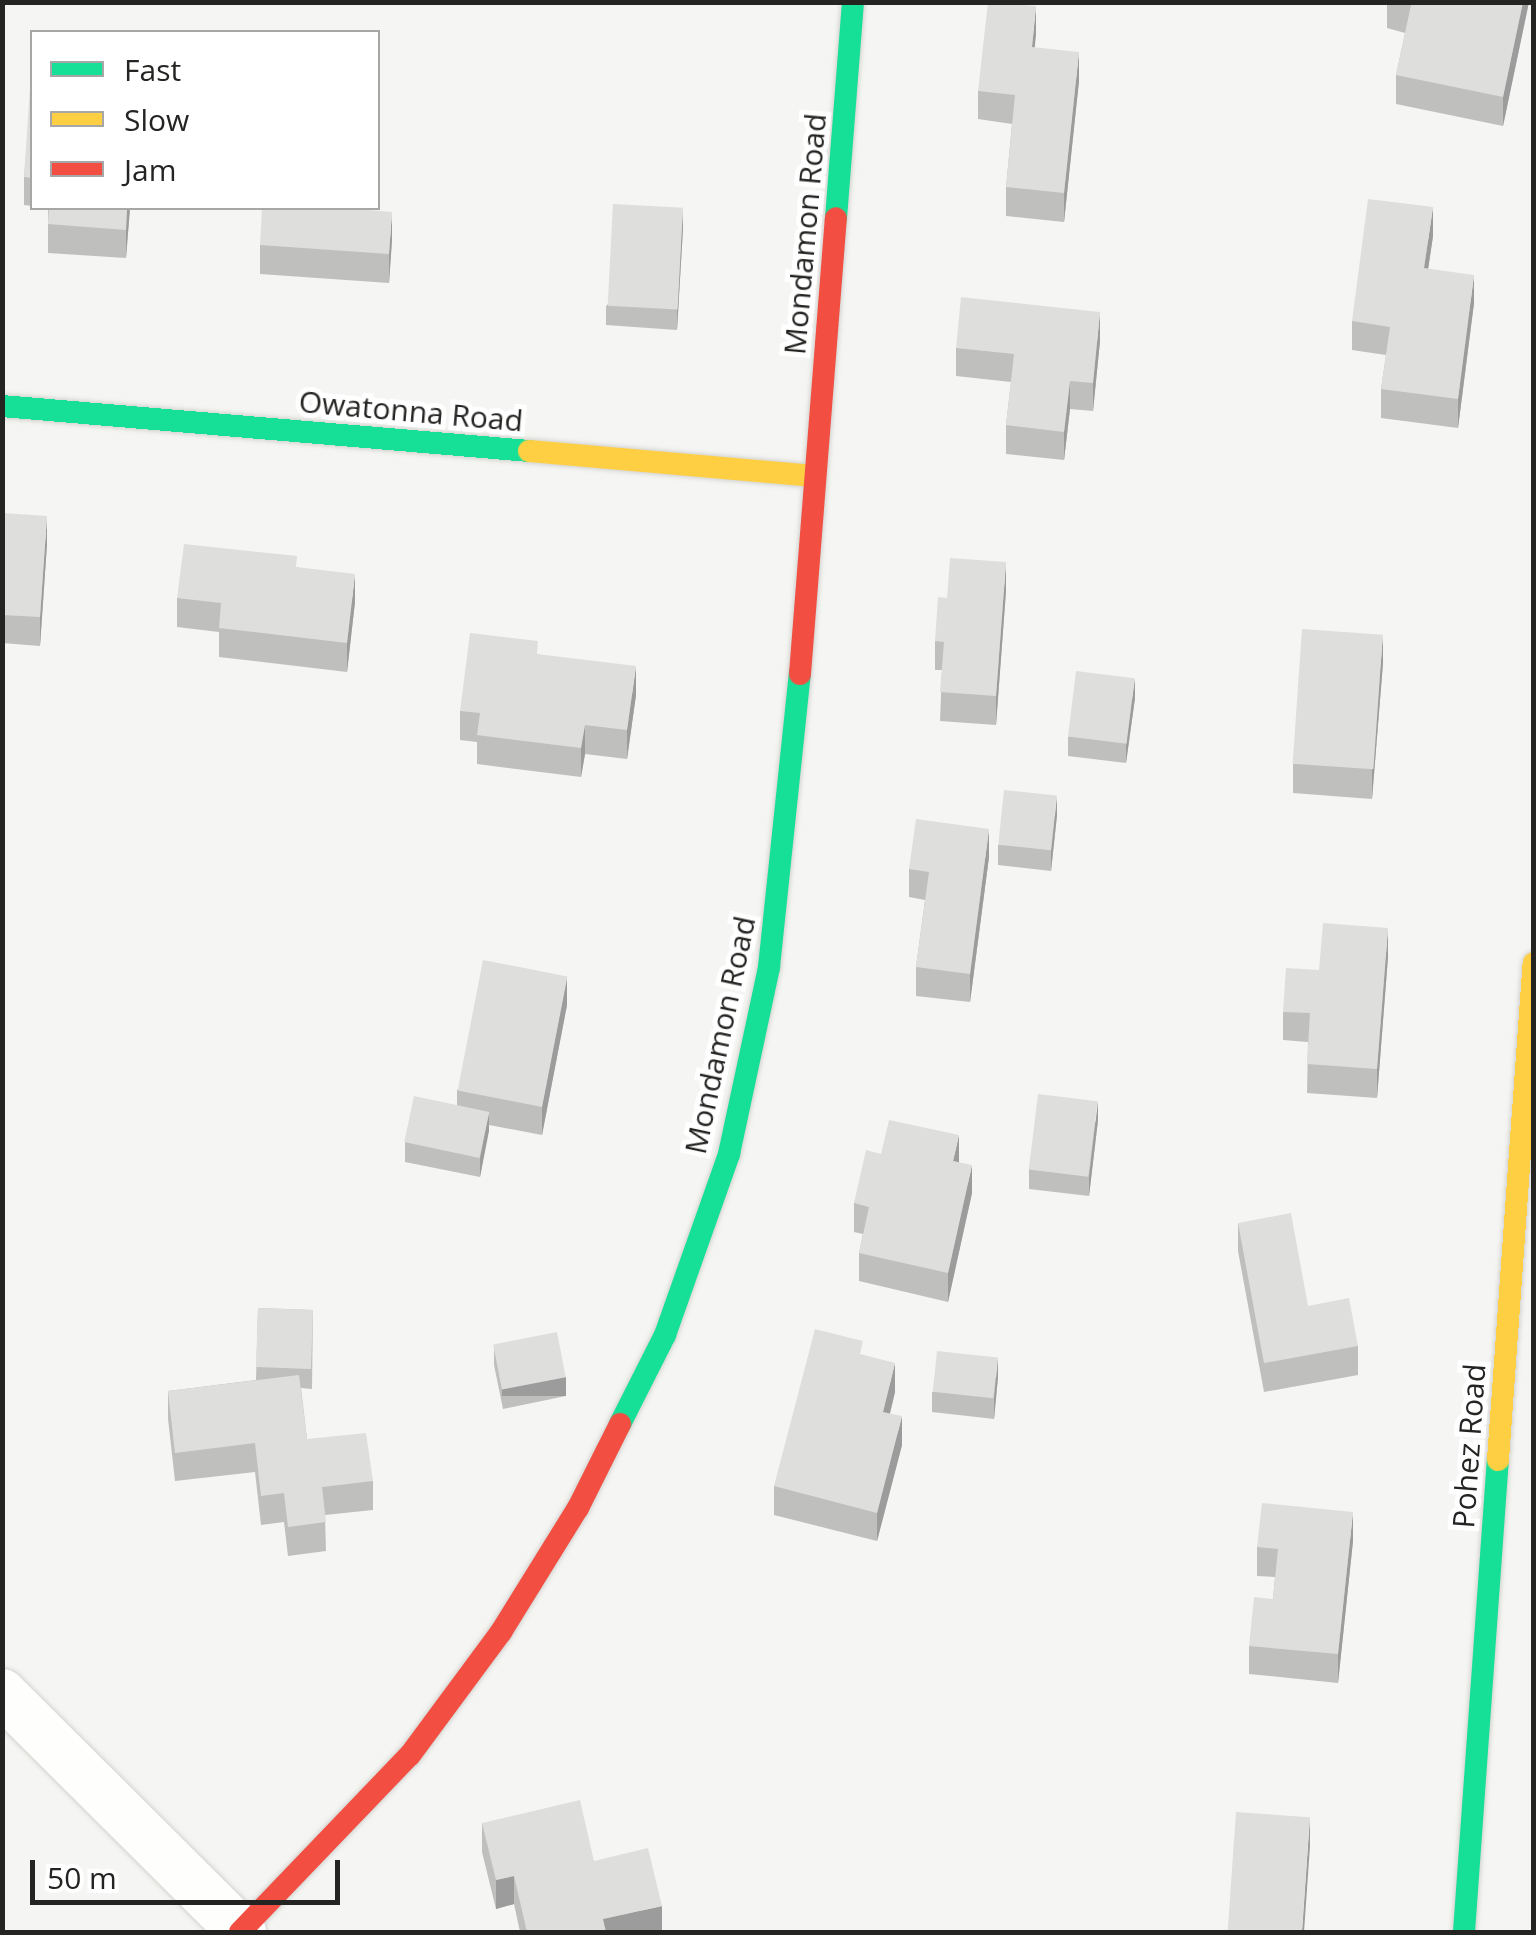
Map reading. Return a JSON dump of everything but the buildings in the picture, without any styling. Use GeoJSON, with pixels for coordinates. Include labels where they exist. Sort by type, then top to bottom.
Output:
{"type":"FeatureCollection","features":[{"type":"Feature","properties":{"kind":"street","name":"Mondamon Road"},"geometry":{"type":"LineString","coordinates":[[241,1932],[410,1754],[502,1632],[578,1508],[665,1335],[728,1154],[770,967],[794,757],[853,2]]}},
{"type":"Feature","properties":{"kind":"street","name":"Owatonna Road"},"geometry":{"type":"LineString","coordinates":[[2,406],[815,476]]}},
{"type":"Feature","properties":{"kind":"street","name":"Pohez Road"},"geometry":{"type":"LineString","coordinates":[[1464,1932],[1534,963]]}},
{"type":"Feature","properties":{"kind":"street"},"geometry":{"type":"LineString","coordinates":[[2,1693],[241,1932]]}},
{"type":"Feature","properties":{"kind":"traffic: fast"},"geometry":{"type":"LineString","coordinates":[[836,218],[853,2]]}},
{"type":"Feature","properties":{"kind":"traffic: fast"},"geometry":{"type":"LineString","coordinates":[[2,406],[529,451]]}},
{"type":"Feature","properties":{"kind":"traffic: fast"},"geometry":{"type":"LineString","coordinates":[[620,1424],[665,1335],[729,1154],[769,967],[800,674]]}},
{"type":"Feature","properties":{"kind":"traffic: fast"},"geometry":{"type":"LineString","coordinates":[[1464,1932],[1498,1460]]}},
{"type":"Feature","properties":{"kind":"traffic: slow"},"geometry":{"type":"LineString","coordinates":[[529,451],[815,476]]}},
{"type":"Feature","properties":{"kind":"traffic: slow"},"geometry":{"type":"LineString","coordinates":[[1498,1460],[1534,963]]}},
{"type":"Feature","properties":{"kind":"traffic: jam"},"geometry":{"type":"LineString","coordinates":[[800,674],[836,218]]}},
{"type":"Feature","properties":{"kind":"traffic: jam"},"geometry":{"type":"LineString","coordinates":[[240,1932],[410,1755],[501,1632],[578,1508],[620,1424]]}}]}
